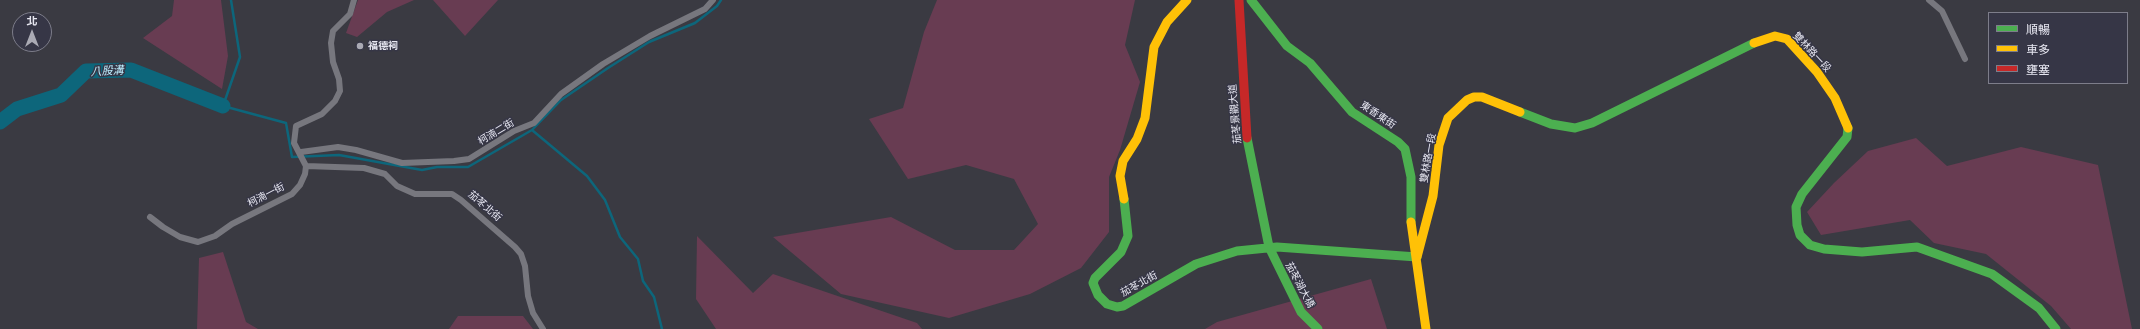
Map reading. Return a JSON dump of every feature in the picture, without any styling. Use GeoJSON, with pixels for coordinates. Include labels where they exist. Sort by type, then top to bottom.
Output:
{"type":"FeatureCollection","features":[{"type":"Feature","properties":{"kind":"street"},"geometry":{"type":"LineString","coordinates":[[306,166],[294,143],[296,126],[322,114],[335,101],[340,91],[339,79],[333,62],[331,43],[333,31],[350,14],[354,0]]}},
{"type":"Feature","properties":{"kind":"street","name":"柯湳二街"},"geometry":{"type":"LineString","coordinates":[[300,152],[338,147],[362,151],[402,163],[454,162],[469,159],[514,131],[534,123],[561,94],[603,64],[650,36],[705,9],[713,0]]}},
{"type":"Feature","properties":{"kind":"street","name":"茄苳北街"},"geometry":{"type":"LineString","coordinates":[[1187,0],[1168,22],[1154,46],[1145,118],[1137,139],[1123,161],[1120,176],[1127,214],[1128,236],[1121,252],[1095,278],[1093,283],[1098,295],[1107,304],[1117,307],[1123,306],[1196,264],[1237,251],[1269,248],[1417,256]]}},
{"type":"Feature","properties":{"kind":"street","name":"茄苳景觀大道"},"geometry":{"type":"LineString","coordinates":[[1239,0],[1246,134],[1269,248]]}},
{"type":"Feature","properties":{"kind":"street","name":"東香東街"},"geometry":{"type":"LineString","coordinates":[[1252,0],[1287,46],[1310,63],[1352,112],[1398,142],[1405,149],[1411,177],[1410,213],[1417,256]]}},
{"type":"Feature","properties":{"kind":"street"},"geometry":{"type":"LineString","coordinates":[[1929,0],[1942,11],[1965,59]]}},
{"type":"Feature","properties":{"kind":"street","name":"雙林路一段"},"geometry":{"type":"LineString","coordinates":[[1417,256],[1433,196],[1439,145],[1448,118],[1467,100],[1474,96],[1482,97],[1551,124],[1575,128],[1592,123],[1763,39],[1775,36],[1787,39],[1817,72],[1835,98],[1848,126],[1847,137],[1802,194],[1796,207],[1797,225],[1800,235],[1810,245],[1824,249],[1862,252],[1917,248],[1985,271],[2001,279],[2039,308],[2056,329]]}},
{"type":"Feature","properties":{"kind":"street","name":"茄苳北街"},"geometry":{"type":"LineString","coordinates":[[306,166],[364,168],[385,174],[397,186],[414,194],[452,194],[461,200],[515,247],[520,254],[525,266],[528,296],[533,313],[543,329]]}},
{"type":"Feature","properties":{"kind":"street","name":"柯湳一街"},"geometry":{"type":"LineString","coordinates":[[150,217],[180,237],[198,242],[215,236],[232,224],[292,194],[300,185],[305,174],[306,166]]}},
{"type":"Feature","properties":{"kind":"street","name":"茄苳湖大橋"},"geometry":{"type":"LineString","coordinates":[[1269,248],[1301,312],[1318,329]]}},
{"type":"Feature","properties":{"kind":"street"},"geometry":{"type":"LineString","coordinates":[[1417,256],[1426,329]]}},
{"type":"Feature","properties":{"kind":"shaded area"},"geometry":{"type":"Polygon","coordinates":[[[174,0],[221,0],[228,56],[222,89],[143,38],[172,16],[174,0]]]}},
{"type":"Feature","properties":{"kind":"shaded area"},"geometry":{"type":"Polygon","coordinates":[[[358,0],[414,0],[387,12],[357,37],[346,33],[358,0]]]}},
{"type":"Feature","properties":{"kind":"shaded area"},"geometry":{"type":"Polygon","coordinates":[[[433,0],[498,0],[465,36],[433,0]]]}},
{"type":"Feature","properties":{"kind":"shaded area"},"geometry":{"type":"Polygon","coordinates":[[[937,0],[1135,0],[1125,45],[1140,82],[1120,150],[1109,177],[1109,232],[1081,268],[1030,294],[949,318],[841,294],[773,237],[891,217],[955,250],[1014,250],[1038,224],[1014,179],[966,165],[908,179],[869,119],[903,108],[924,32],[937,0]]]}},
{"type":"Feature","properties":{"kind":"shaded area"},"geometry":{"type":"Polygon","coordinates":[[[1916,138],[1947,166],[2021,147],[2098,165],[2132,329],[2071,329],[2051,306],[1986,254],[1934,243],[1910,220],[1821,235],[1807,212],[1834,183],[1868,151],[1916,138]]]}},
{"type":"Feature","properties":{"kind":"shaded area"},"geometry":{"type":"Polygon","coordinates":[[[697,236],[753,293],[773,274],[917,323],[922,329],[716,329],[696,299],[697,236]]]}},
{"type":"Feature","properties":{"kind":"shaded area"},"geometry":{"type":"Polygon","coordinates":[[[223,252],[246,322],[258,329],[197,329],[199,258],[223,252]]]}},
{"type":"Feature","properties":{"kind":"shaded area"},"geometry":{"type":"Polygon","coordinates":[[[1371,279],[1387,329],[1205,329],[1217,322],[1371,279]]]}},
{"type":"Feature","properties":{"kind":"shaded area"},"geometry":{"type":"Polygon","coordinates":[[[458,316],[523,316],[533,329],[449,329],[458,316]]]}},
{"type":"Feature","properties":{"kind":"waterway"},"geometry":{"type":"LineString","coordinates":[[231,0],[240,57],[223,106],[286,123],[292,157],[339,155],[422,170],[437,167],[468,167],[532,130],[561,100],[608,68],[649,42],[695,23],[717,6],[721,0]]}},
{"type":"Feature","properties":{"kind":"waterway","name":"八股溝"},"geometry":{"type":"LineString","coordinates":[[0,122],[17,109],[61,95],[86,71],[131,70],[223,106]]}},
{"type":"Feature","properties":{"kind":"waterway"},"geometry":{"type":"LineString","coordinates":[[532,130],[587,176],[605,200],[620,237],[638,259],[643,281],[654,297],[662,329]]}},
{"type":"Feature","properties":{"kind":"traffic: fast"},"geometry":{"type":"LineString","coordinates":[[1251,0],[1287,46],[1310,63],[1352,112],[1398,142],[1405,149],[1411,177],[1411,222]]}},
{"type":"Feature","properties":{"kind":"traffic: fast"},"geometry":{"type":"LineString","coordinates":[[1520,112],[1551,124],[1575,128],[1592,123],[1754,43]]}},
{"type":"Feature","properties":{"kind":"traffic: fast"},"geometry":{"type":"LineString","coordinates":[[1848,128],[1847,137],[1802,194],[1796,207],[1797,225],[1800,235],[1810,245],[1824,249],[1862,252],[1917,247],[1992,274],[2039,308],[2056,329]]}},
{"type":"Feature","properties":{"kind":"traffic: fast"},"geometry":{"type":"LineString","coordinates":[[1247,138],[1269,247],[1301,312],[1318,329]]}},
{"type":"Feature","properties":{"kind":"traffic: fast"},"geometry":{"type":"LineString","coordinates":[[1124,199],[1128,236],[1121,252],[1095,278],[1093,283],[1098,295],[1107,304],[1117,307],[1123,306],[1196,264],[1237,251],[1277,247],[1417,257]]}},
{"type":"Feature","properties":{"kind":"traffic: slow"},"geometry":{"type":"LineString","coordinates":[[1124,199],[1120,176],[1123,161],[1137,139],[1145,118],[1154,47],[1167,22],[1187,0]]}},
{"type":"Feature","properties":{"kind":"traffic: slow"},"geometry":{"type":"LineString","coordinates":[[1754,43],[1775,36],[1787,39],[1817,72],[1835,98],[1848,128]]}},
{"type":"Feature","properties":{"kind":"traffic: slow"},"geometry":{"type":"LineString","coordinates":[[1417,257],[1433,196],[1439,145],[1448,118],[1467,100],[1474,97],[1482,97],[1520,112]]}},
{"type":"Feature","properties":{"kind":"traffic: slow"},"geometry":{"type":"LineString","coordinates":[[1411,222],[1426,329]]}},
{"type":"Feature","properties":{"kind":"traffic: jam"},"geometry":{"type":"LineString","coordinates":[[1239,0],[1247,138]]}},
{"type":"Feature","properties":{"kind":"place","name":"福德祠"},"geometry":{"type":"Point","coordinates":[360,46]}}]}
